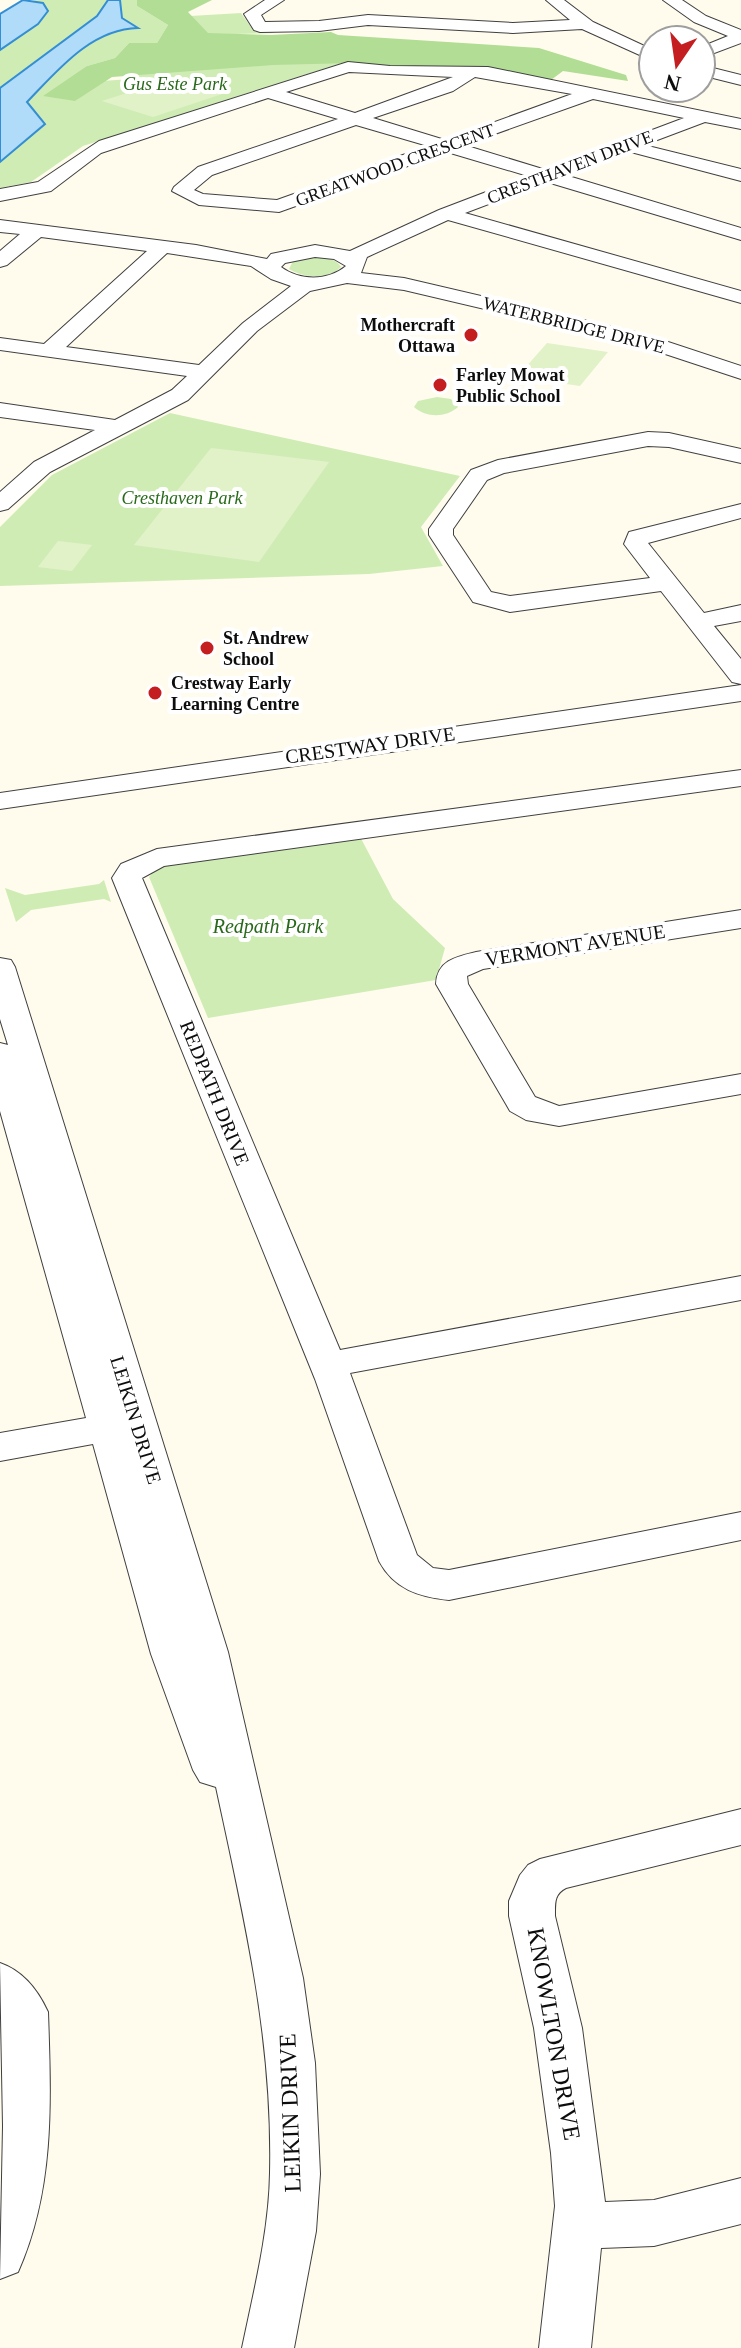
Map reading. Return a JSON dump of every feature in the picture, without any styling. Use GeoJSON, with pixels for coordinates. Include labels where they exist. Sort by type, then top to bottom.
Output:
{"type":"FeatureCollection","features":[{"type":"Feature","properties":{"kind":"street"},"geometry":{"type":"LineString","coordinates":[[276,0],[252,14],[260,27],[451,17],[531,28],[585,24]]}},
{"type":"Feature","properties":{"kind":"street"},"geometry":{"type":"LineString","coordinates":[[554,0],[585,24],[637,48]]}},
{"type":"Feature","properties":{"kind":"street"},"geometry":{"type":"LineString","coordinates":[[671,0],[712,24]]}},
{"type":"Feature","properties":{"kind":"street"},"geometry":{"type":"LineString","coordinates":[[717,26],[735,33],[737,38],[717,47]]}},
{"type":"Feature","properties":{"kind":"street"},"geometry":{"type":"LineString","coordinates":[[0,195],[44,187],[105,145],[348,67],[390,71],[472,70],[741,124]]}},
{"type":"Feature","properties":{"kind":"street","name":"GREATWOOD CRESCENT"},"geometry":{"type":"LineString","coordinates":[[472,70],[461,81],[447,87],[205,171],[181,191],[199,199],[279,206],[590,94]]}},
{"type":"Feature","properties":{"kind":"street"},"geometry":{"type":"LineString","coordinates":[[717,74],[741,80]]}},
{"type":"Feature","properties":{"kind":"street"},"geometry":{"type":"LineString","coordinates":[[266,92],[741,234]]}},
{"type":"Feature","properties":{"kind":"street","name":"CRESTHAVEN DRIVE"},"geometry":{"type":"LineString","coordinates":[[352,269],[359,253],[446,214],[726,106]]}},
{"type":"Feature","properties":{"kind":"street"},"geometry":{"type":"LineString","coordinates":[[627,146],[741,175]]}},
{"type":"Feature","properties":{"kind":"street"},"geometry":{"type":"LineString","coordinates":[[446,214],[741,297]]}},
{"type":"Feature","properties":{"kind":"street"},"geometry":{"type":"LineString","coordinates":[[0,226],[256,261],[322,282]]}},
{"type":"Feature","properties":{"kind":"street"},"geometry":{"type":"LineString","coordinates":[[0,261],[36,231]]}},
{"type":"Feature","properties":{"kind":"street","name":"CRESTHAVEN DRIVE"},"geometry":{"type":"LineString","coordinates":[[329,252],[400,235]]}},
{"type":"Feature","properties":{"kind":"street"},"geometry":{"type":"LineString","coordinates":[[50,350],[162,247]]}},
{"type":"Feature","properties":{"kind":"street"},"geometry":{"type":"LineString","coordinates":[[280,268],[302,251],[329,252],[352,269]]}},
{"type":"Feature","properties":{"kind":"street"},"geometry":{"type":"LineString","coordinates":[[277,308],[289,285],[280,268]]}},
{"type":"Feature","properties":{"kind":"street"},"geometry":{"type":"LineString","coordinates":[[0,504],[42,467],[170,402],[250,327],[303,287],[352,269]]}},
{"type":"Feature","properties":{"kind":"street","name":"WATERBRIDGE DRIVE"},"geometry":{"type":"LineString","coordinates":[[352,269],[644,340],[741,373]]}},
{"type":"Feature","properties":{"kind":"street"},"geometry":{"type":"LineString","coordinates":[[0,344],[203,372]]}},
{"type":"Feature","properties":{"kind":"street"},"geometry":{"type":"LineString","coordinates":[[0,410],[119,427]]}},
{"type":"Feature","properties":{"kind":"street"},"geometry":{"type":"LineString","coordinates":[[666,583],[510,604],[491,602],[482,597],[441,535],[441,529],[479,475],[498,467],[648,439],[669,440],[741,456]]}},
{"type":"Feature","properties":{"kind":"street"},"geometry":{"type":"LineString","coordinates":[[741,511],[638,537],[636,544],[741,678]]}},
{"type":"Feature","properties":{"kind":"street"},"geometry":{"type":"LineString","coordinates":[[695,622],[741,613]]}},
{"type":"Feature","properties":{"kind":"street","name":"CRESTWAY DRIVE"},"geometry":{"type":"LineString","coordinates":[[0,788],[741,678]]}},
{"type":"Feature","properties":{"kind":"street","name":"CRESTWAY DRIVE"},"geometry":{"type":"LineString","coordinates":[[0,801],[741,693]]}},
{"type":"Feature","properties":{"kind":"street","name":"REDPATH DRIVE"},"geometry":{"type":"LineString","coordinates":[[741,778],[157,858],[131,870],[127,878],[327,1365],[399,1561],[409,1575],[425,1583],[449,1585],[741,1526]]}},
{"type":"Feature","properties":{"kind":"street","name":"VERMONT AVENUE"},"geometry":{"type":"LineString","coordinates":[[741,919],[476,961],[452,971],[452,984],[522,1104],[538,1113],[559,1116],[741,1084]]}},
{"type":"Feature","properties":{"kind":"street","name":"LEIKIN DRIVE"},"geometry":{"type":"LineString","coordinates":[[0,967],[11,1078],[121,1425],[172,1654],[256,1878],[280,1978],[295,2119],[291,2231],[268,2348]]}},
{"type":"Feature","properties":{"kind":"street"},"geometry":{"type":"LineString","coordinates":[[327,1365],[741,1288]]}},
{"type":"Feature","properties":{"kind":"street"},"geometry":{"type":"LineString","coordinates":[[0,1447],[121,1425]]}},
{"type":"Feature","properties":{"kind":"street","name":"KNOWLTON DRIVE"},"geometry":{"type":"LineString","coordinates":[[565,2348],[579,2224],[570,2096],[532,1916],[536,1888],[544,1878],[572,1866],[741,1827]]}},
{"type":"Feature","properties":{"kind":"street"},"geometry":{"type":"LineString","coordinates":[[0,1983],[25,2012],[27,2126],[19,2186],[0,2255]]}},
{"type":"Feature","properties":{"kind":"street"},"geometry":{"type":"LineString","coordinates":[[579,2224],[632,2226],[654,2223],[741,2201]]}},
{"type":"Feature","properties":{"kind":"green space"},"geometry":{"type":"Polygon","coordinates":[[[32,0],[108,0],[97,16],[0,88],[0,50],[38,24],[43,3],[32,0]]]}},
{"type":"Feature","properties":{"kind":"green space","name":"Gus Este Park"},"geometry":{"type":"Polygon","coordinates":[[[120,0],[137,0],[137,6],[168,25],[157,43],[129,43],[115,58],[87,66],[75,101],[101,81],[132,79],[168,51],[345,62],[83,146],[31,182],[0,188],[0,162],[45,124],[26,102],[89,44],[120,30],[137,27],[122,18],[120,0]]]}},
{"type":"Feature","properties":{"kind":"green space"},"geometry":{"type":"Polygon","coordinates":[[[137,0],[212,0],[188,12],[208,33],[271,35],[331,32],[338,35],[539,48],[626,75],[628,81],[563,71],[551,80],[470,66],[395,69],[353,63],[273,65],[112,77],[75,101],[43,96],[87,66],[115,58],[129,43],[157,43],[168,25],[137,6],[137,0]]]}},
{"type":"Feature","properties":{"kind":"green space"},"geometry":{"type":"Polygon","coordinates":[[[241,13],[251,27],[275,33],[194,35],[190,16],[241,13]]]}},
{"type":"Feature","properties":{"kind":"green space","name":"Gus Este Park"},"geometry":{"type":"Polygon","coordinates":[[[177,77],[228,92],[153,117],[102,101],[177,77]]]}},
{"type":"Feature","properties":{"kind":"green space"},"geometry":{"type":"Polygon","coordinates":[[[305,257],[330,259],[341,267],[330,274],[316,276],[289,269],[293,261],[305,257]]]}},
{"type":"Feature","properties":{"kind":"green space"},"geometry":{"type":"Polygon","coordinates":[[[547,343],[608,352],[580,386],[517,377],[547,343]]]}},
{"type":"Feature","properties":{"kind":"green space"},"geometry":{"type":"Polygon","coordinates":[[[437,397],[451,399],[458,407],[436,415],[414,407],[418,401],[437,397]]]}},
{"type":"Feature","properties":{"kind":"green space","name":"Cresthaven Park"},"geometry":{"type":"Polygon","coordinates":[[[170,413],[460,476],[421,527],[443,566],[369,574],[0,586],[0,527],[52,475],[170,413]]]}},
{"type":"Feature","properties":{"kind":"green space"},"geometry":{"type":"Polygon","coordinates":[[[211,448],[329,462],[259,562],[134,545],[211,448]]]}},
{"type":"Feature","properties":{"kind":"green space"},"geometry":{"type":"Polygon","coordinates":[[[58,541],[92,545],[72,571],[38,567],[58,541]]]}},
{"type":"Feature","properties":{"kind":"green space","name":"Redpath Park"},"geometry":{"type":"Polygon","coordinates":[[[357,831],[393,899],[445,948],[436,980],[208,1018],[149,877],[165,858],[357,831]]]}},
{"type":"Feature","properties":{"kind":"green space"},"geometry":{"type":"Polygon","coordinates":[[[104,880],[111,902],[104,899],[31,910],[16,922],[5,888],[25,895],[99,884],[104,880]]]}},
{"type":"Feature","properties":{"kind":"water"},"geometry":{"type":"Polygon","coordinates":[[[23,0],[43,3],[48,11],[38,24],[0,50],[0,14],[23,0]]]}},
{"type":"Feature","properties":{"kind":"water"},"geometry":{"type":"Polygon","coordinates":[[[108,0],[120,0],[122,18],[138,28],[105,35],[63,65],[27,102],[45,124],[0,162],[0,88],[97,16],[108,0]]]}},
{"type":"Feature","properties":{"kind":"place","name":"Mothercraft Ottawa"},"geometry":{"type":"Point","coordinates":[471,335]}},
{"type":"Feature","properties":{"kind":"place","name":"Farley Mowat Public School"},"geometry":{"type":"Point","coordinates":[440,385]}},
{"type":"Feature","properties":{"kind":"place","name":"St. Andrew School"},"geometry":{"type":"Point","coordinates":[207,648]}},
{"type":"Feature","properties":{"kind":"place","name":"Crestway Early Learning Centre"},"geometry":{"type":"Point","coordinates":[155,693]}}]}
